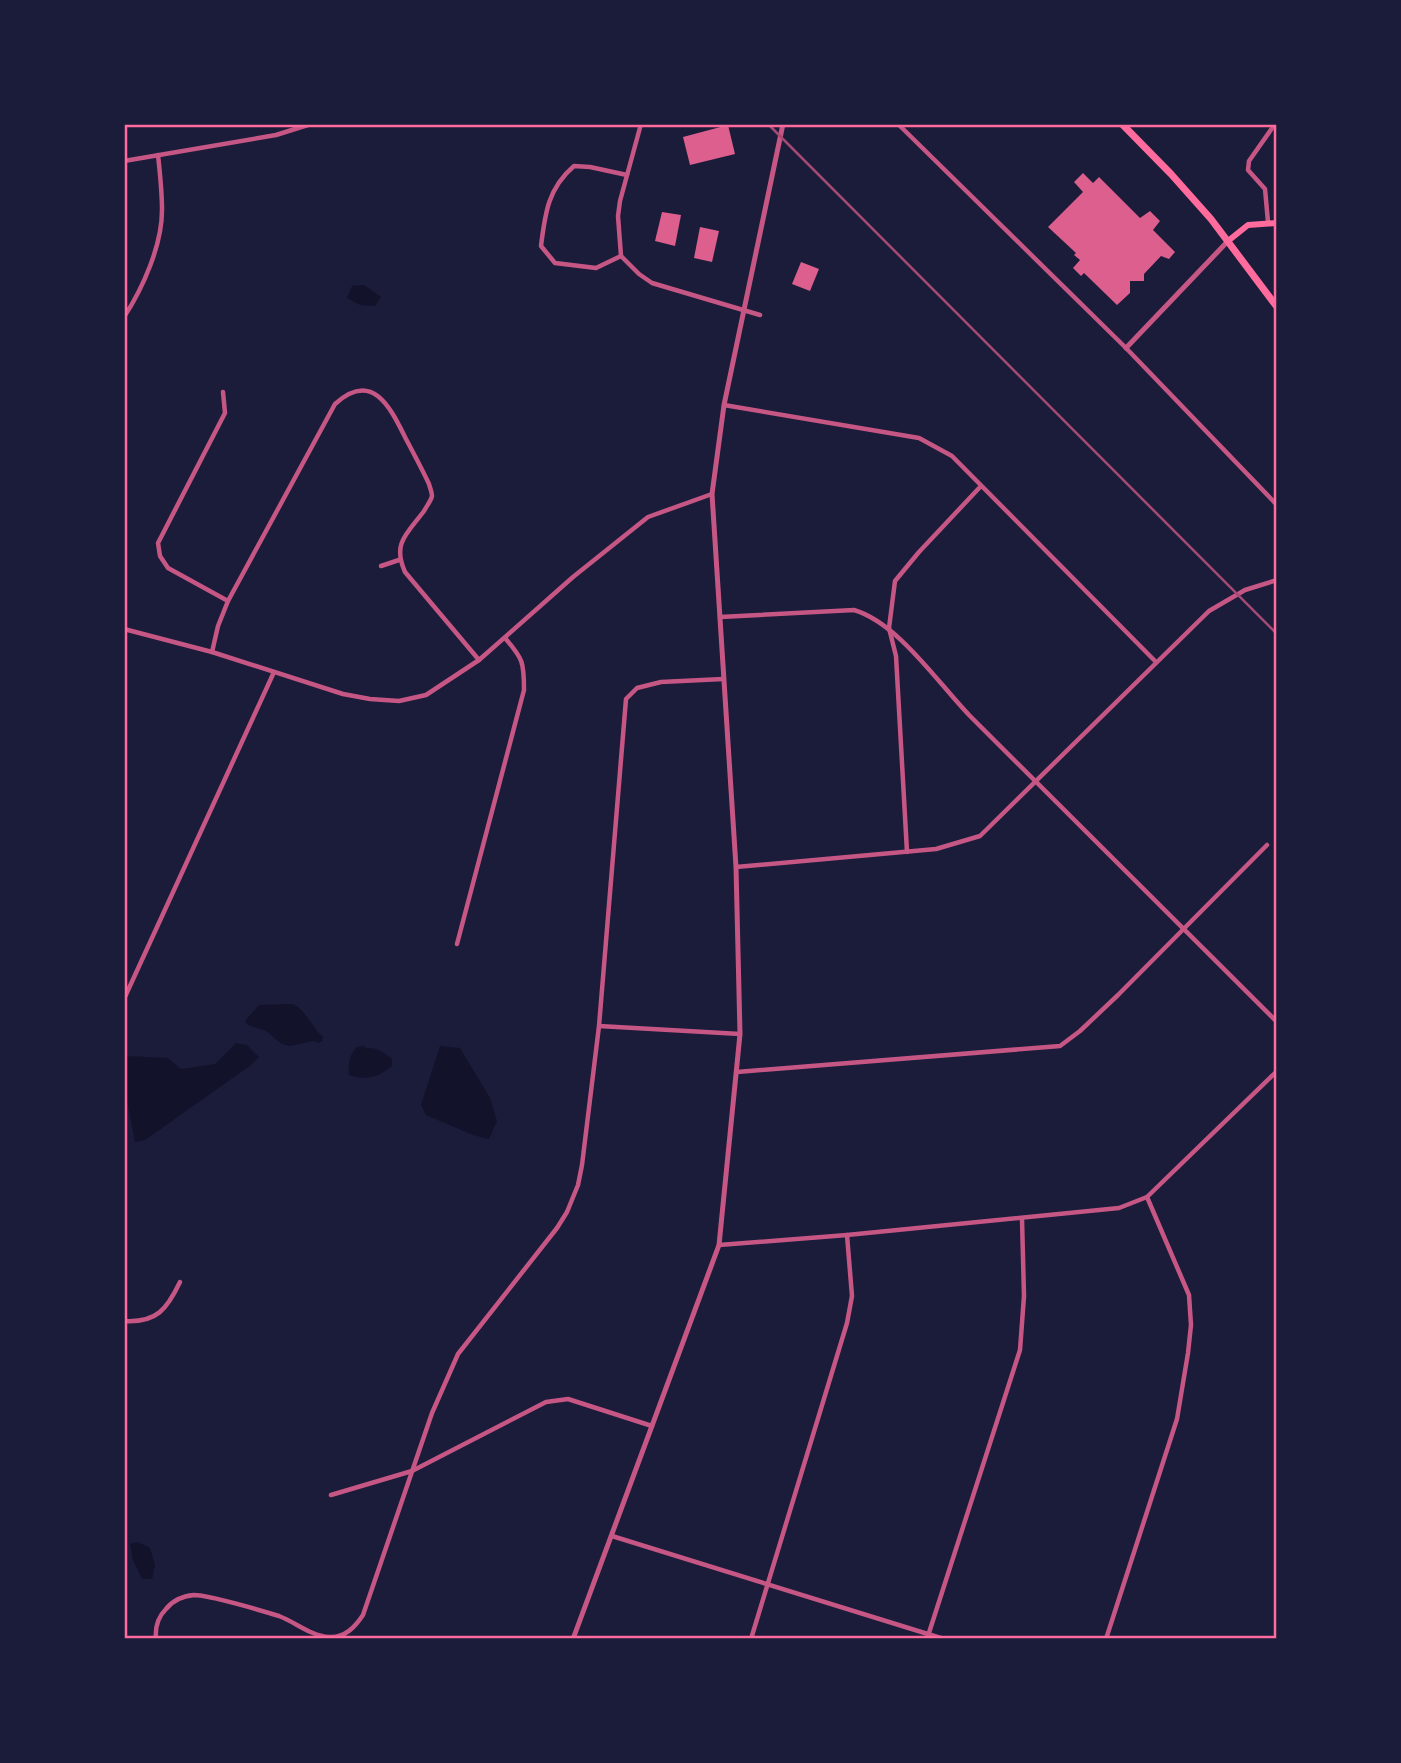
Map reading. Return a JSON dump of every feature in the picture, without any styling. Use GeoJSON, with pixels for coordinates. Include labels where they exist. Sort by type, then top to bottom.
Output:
{"type":"FeatureCollection","features":[{"type":"Feature","properties":{"kind":"main road"},"geometry":{"type":"LineString","coordinates":[[1122,124],[1171,174],[1228,241],[1277,307]]}},
{"type":"Feature","properties":{"kind":"main road"},"geometry":{"type":"LineString","coordinates":[[1228,241],[1248,225],[1277,223]]}},
{"type":"Feature","properties":{"kind":"street"},"geometry":{"type":"LineString","coordinates":[[641,124],[618,216],[621,256],[652,283],[760,315]]}},
{"type":"Feature","properties":{"kind":"street"},"geometry":{"type":"LineString","coordinates":[[573,1639],[719,1245],[740,1034],[736,866],[712,495],[724,405],[783,124]]}},
{"type":"Feature","properties":{"kind":"street"},"geometry":{"type":"LineString","coordinates":[[898,124],[1126,348],[1277,505]]}},
{"type":"Feature","properties":{"kind":"street"},"geometry":{"type":"LineString","coordinates":[[1268,222],[1265,189],[1248,170],[1249,161],[1275,124]]}},
{"type":"Feature","properties":{"kind":"street"},"geometry":{"type":"LineString","coordinates":[[124,161],[275,135],[308,125]]}},
{"type":"Feature","properties":{"kind":"street"},"geometry":{"type":"LineString","coordinates":[[124,317],[139,295],[154,254],[163,212],[158,155]]}},
{"type":"Feature","properties":{"kind":"street"},"geometry":{"type":"LineString","coordinates":[[621,256],[596,268],[555,263],[541,246],[545,216],[558,179],[574,166],[627,175]]}},
{"type":"Feature","properties":{"kind":"street"},"geometry":{"type":"LineString","coordinates":[[1126,348],[1228,241]]}},
{"type":"Feature","properties":{"kind":"street"},"geometry":{"type":"LineString","coordinates":[[212,652],[218,626],[229,601],[335,404],[345,395],[364,391],[374,393],[390,408],[429,484],[432,496],[399,546],[399,559],[405,572],[479,660]]}},
{"type":"Feature","properties":{"kind":"street"},"geometry":{"type":"LineString","coordinates":[[223,392],[225,413],[158,543],[160,556],[167,568],[229,601]]}},
{"type":"Feature","properties":{"kind":"street"},"geometry":{"type":"LineString","coordinates":[[724,405],[919,438],[952,456],[1156,662]]}},
{"type":"Feature","properties":{"kind":"street"},"geometry":{"type":"LineString","coordinates":[[907,852],[896,656],[889,628],[895,581],[981,486]]}},
{"type":"Feature","properties":{"kind":"street"},"geometry":{"type":"LineString","coordinates":[[124,629],[212,652],[342,694],[399,701],[426,695],[479,660],[648,517],[712,495]]}},
{"type":"Feature","properties":{"kind":"street"},"geometry":{"type":"LineString","coordinates":[[381,566],[399,559]]}},
{"type":"Feature","properties":{"kind":"street"},"geometry":{"type":"LineString","coordinates":[[736,866],[936,849],[980,836],[1194,624],[1219,604],[1244,590],[1277,580]]}},
{"type":"Feature","properties":{"kind":"street"},"geometry":{"type":"LineString","coordinates":[[720,617],[854,610],[868,614],[889,628],[968,714],[1277,1022]]}},
{"type":"Feature","properties":{"kind":"street"},"geometry":{"type":"LineString","coordinates":[[457,944],[524,690],[524,670],[520,656],[504,638]]}},
{"type":"Feature","properties":{"kind":"street"},"geometry":{"type":"LineString","coordinates":[[124,999],[274,672]]}},
{"type":"Feature","properties":{"kind":"street"},"geometry":{"type":"LineString","coordinates":[[156,1639],[158,1620],[164,1611],[173,1602],[198,1595],[280,1617],[317,1635],[331,1638],[344,1635],[355,1627],[363,1615],[432,1413],[458,1354],[567,1212],[578,1185],[599,1026],[625,699],[638,688],[661,682],[723,679]]}},
{"type":"Feature","properties":{"kind":"street"},"geometry":{"type":"LineString","coordinates":[[737,1072],[1060,1046],[1080,1031],[1268,845]]}},
{"type":"Feature","properties":{"kind":"street"},"geometry":{"type":"LineString","coordinates":[[599,1026],[740,1034]]}},
{"type":"Feature","properties":{"kind":"street"},"geometry":{"type":"LineString","coordinates":[[719,1245],[1119,1208],[1147,1197],[1277,1071]]}},
{"type":"Feature","properties":{"kind":"street"},"geometry":{"type":"LineString","coordinates":[[1106,1639],[1177,1419],[1190,1334],[1189,1295],[1147,1197]]}},
{"type":"Feature","properties":{"kind":"street"},"geometry":{"type":"LineString","coordinates":[[928,1636],[1020,1350],[1024,1296],[1022,1219]]}},
{"type":"Feature","properties":{"kind":"street"},"geometry":{"type":"LineString","coordinates":[[751,1639],[847,1323],[852,1296],[847,1235]]}},
{"type":"Feature","properties":{"kind":"street"},"geometry":{"type":"LineString","coordinates":[[124,1321],[139,1322],[155,1316],[169,1306],[180,1282]]}},
{"type":"Feature","properties":{"kind":"street"},"geometry":{"type":"LineString","coordinates":[[331,1495],[412,1472],[546,1402],[568,1399],[652,1426]]}},
{"type":"Feature","properties":{"kind":"street"},"geometry":{"type":"LineString","coordinates":[[612,1536],[944,1639]]}},
{"type":"Feature","properties":{"kind":"shaded area"},"geometry":{"type":"Polygon","coordinates":[[[364,285],[381,297],[375,306],[360,305],[347,298],[352,286],[364,285]]]}},
{"type":"Feature","properties":{"kind":"shaded area"},"geometry":{"type":"Polygon","coordinates":[[[292,1004],[305,1014],[323,1037],[322,1041],[290,1046],[282,1044],[266,1031],[248,1025],[245,1021],[259,1005],[292,1004]]]}},
{"type":"Feature","properties":{"kind":"shaded area"},"geometry":{"type":"Polygon","coordinates":[[[236,1043],[247,1045],[259,1057],[145,1140],[135,1142],[124,1084],[124,1056],[168,1058],[181,1069],[215,1064],[236,1043]]]}},
{"type":"Feature","properties":{"kind":"shaded area"},"geometry":{"type":"Polygon","coordinates":[[[363,1046],[384,1053],[392,1059],[392,1066],[372,1077],[349,1075],[352,1053],[357,1047],[363,1046]]]}},
{"type":"Feature","properties":{"kind":"shaded area"},"geometry":{"type":"Polygon","coordinates":[[[440,1046],[460,1048],[490,1098],[497,1121],[489,1139],[426,1115],[421,1105],[440,1046]]]}},
{"type":"Feature","properties":{"kind":"shaded area"},"geometry":{"type":"Polygon","coordinates":[[[138,1542],[150,1548],[155,1565],[152,1579],[142,1579],[133,1560],[130,1544],[138,1542]]]}},
{"type":"Feature","properties":{"kind":"building"},"geometry":{"type":"Polygon","coordinates":[[[728,125],[735,154],[690,165],[683,137],[728,125]]]}},
{"type":"Feature","properties":{"kind":"building"},"geometry":{"type":"Polygon","coordinates":[[[1083,173],[1093,183],[1099,177],[1140,218],[1150,211],[1160,221],[1153,230],[1175,252],[1169,259],[1161,256],[1144,274],[1144,281],[1130,281],[1130,293],[1117,305],[1084,273],[1081,276],[1073,268],[1080,260],[1074,255],[1076,253],[1048,227],[1083,192],[1074,182],[1083,173]]]}},
{"type":"Feature","properties":{"kind":"building"},"geometry":{"type":"Polygon","coordinates":[[[662,212],[681,215],[675,246],[655,241],[662,212]]]}},
{"type":"Feature","properties":{"kind":"building"},"geometry":{"type":"Polygon","coordinates":[[[700,227],[719,231],[712,262],[694,258],[700,227]]]}},
{"type":"Feature","properties":{"kind":"building"},"geometry":{"type":"Polygon","coordinates":[[[801,262],[819,269],[810,291],[792,284],[801,262]]]}},
{"type":"Feature","properties":{"kind":"railway"},"geometry":{"type":"LineString","coordinates":[[768,124],[1277,634]]}}]}
